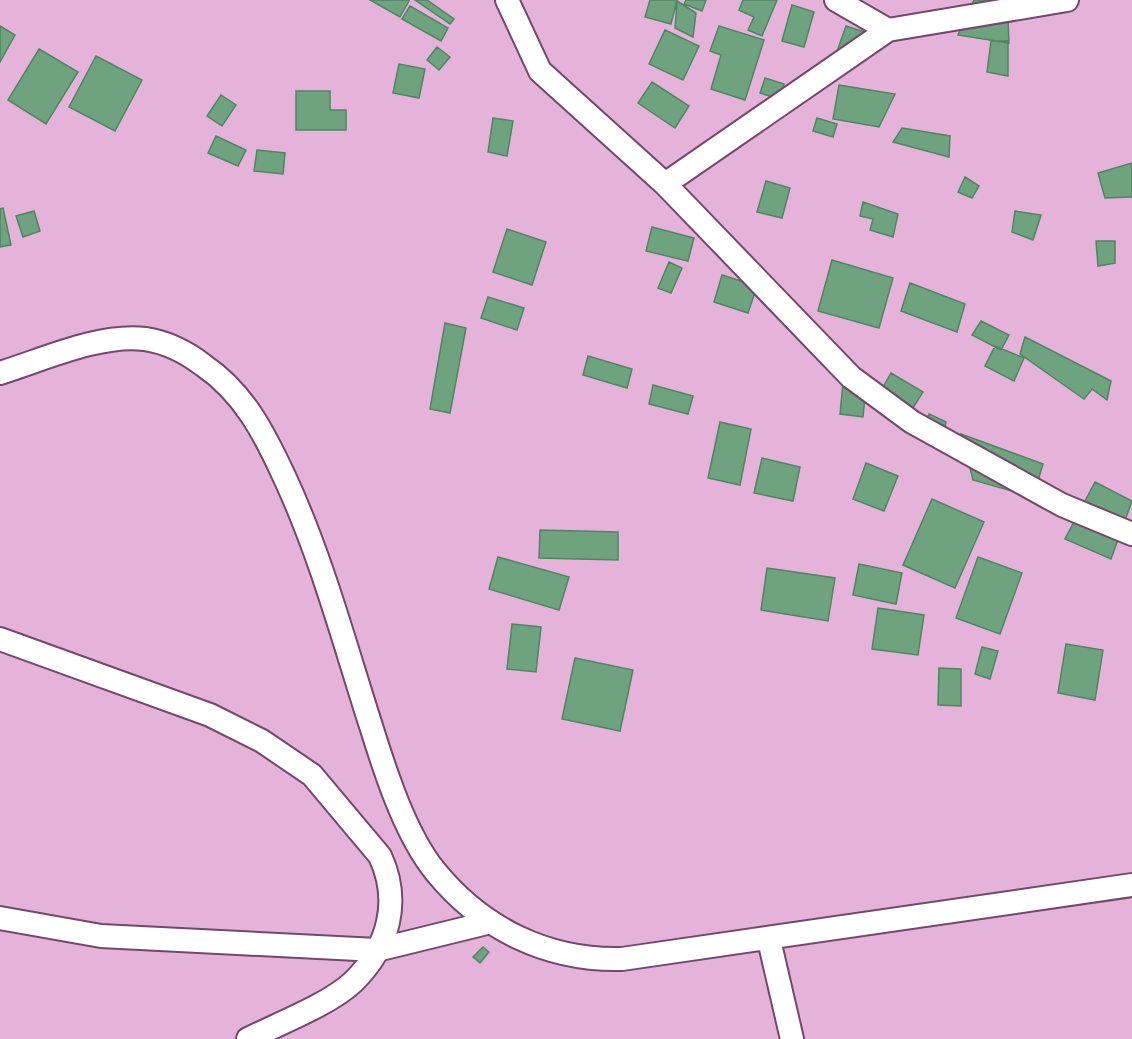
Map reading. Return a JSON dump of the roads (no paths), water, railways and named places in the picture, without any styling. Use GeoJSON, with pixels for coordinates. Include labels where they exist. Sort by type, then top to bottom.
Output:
{"type":"FeatureCollection","features":[{"type":"Feature","properties":{"kind":"street"},"geometry":{"type":"LineString","coordinates":[[507,0],[540,71],[665,184],[851,377],[922,427],[1062,504],[1132,534]]}},
{"type":"Feature","properties":{"kind":"street"},"geometry":{"type":"LineString","coordinates":[[836,0],[888,30]]}},
{"type":"Feature","properties":{"kind":"street"},"geometry":{"type":"LineString","coordinates":[[665,184],[888,30],[1066,0]]}},
{"type":"Feature","properties":{"kind":"street"},"geometry":{"type":"LineString","coordinates":[[0,373],[96,343],[128,338],[144,339],[175,348],[194,358],[212,371],[242,400],[264,433],[302,513],[388,780],[409,825],[434,871],[490,922],[534,946],[557,953],[601,960],[769,940],[1132,885]]}},
{"type":"Feature","properties":{"kind":"street"},"geometry":{"type":"LineString","coordinates":[[0,639],[218,719],[262,741],[312,775],[371,843],[387,871],[392,895],[390,919],[377,950],[354,982],[336,995],[248,1039]]}},
{"type":"Feature","properties":{"kind":"street"},"geometry":{"type":"LineString","coordinates":[[0,918],[101,936],[377,950],[490,922]]}},
{"type":"Feature","properties":{"kind":"street"},"geometry":{"type":"LineString","coordinates":[[769,940],[792,1039]]}}]}
